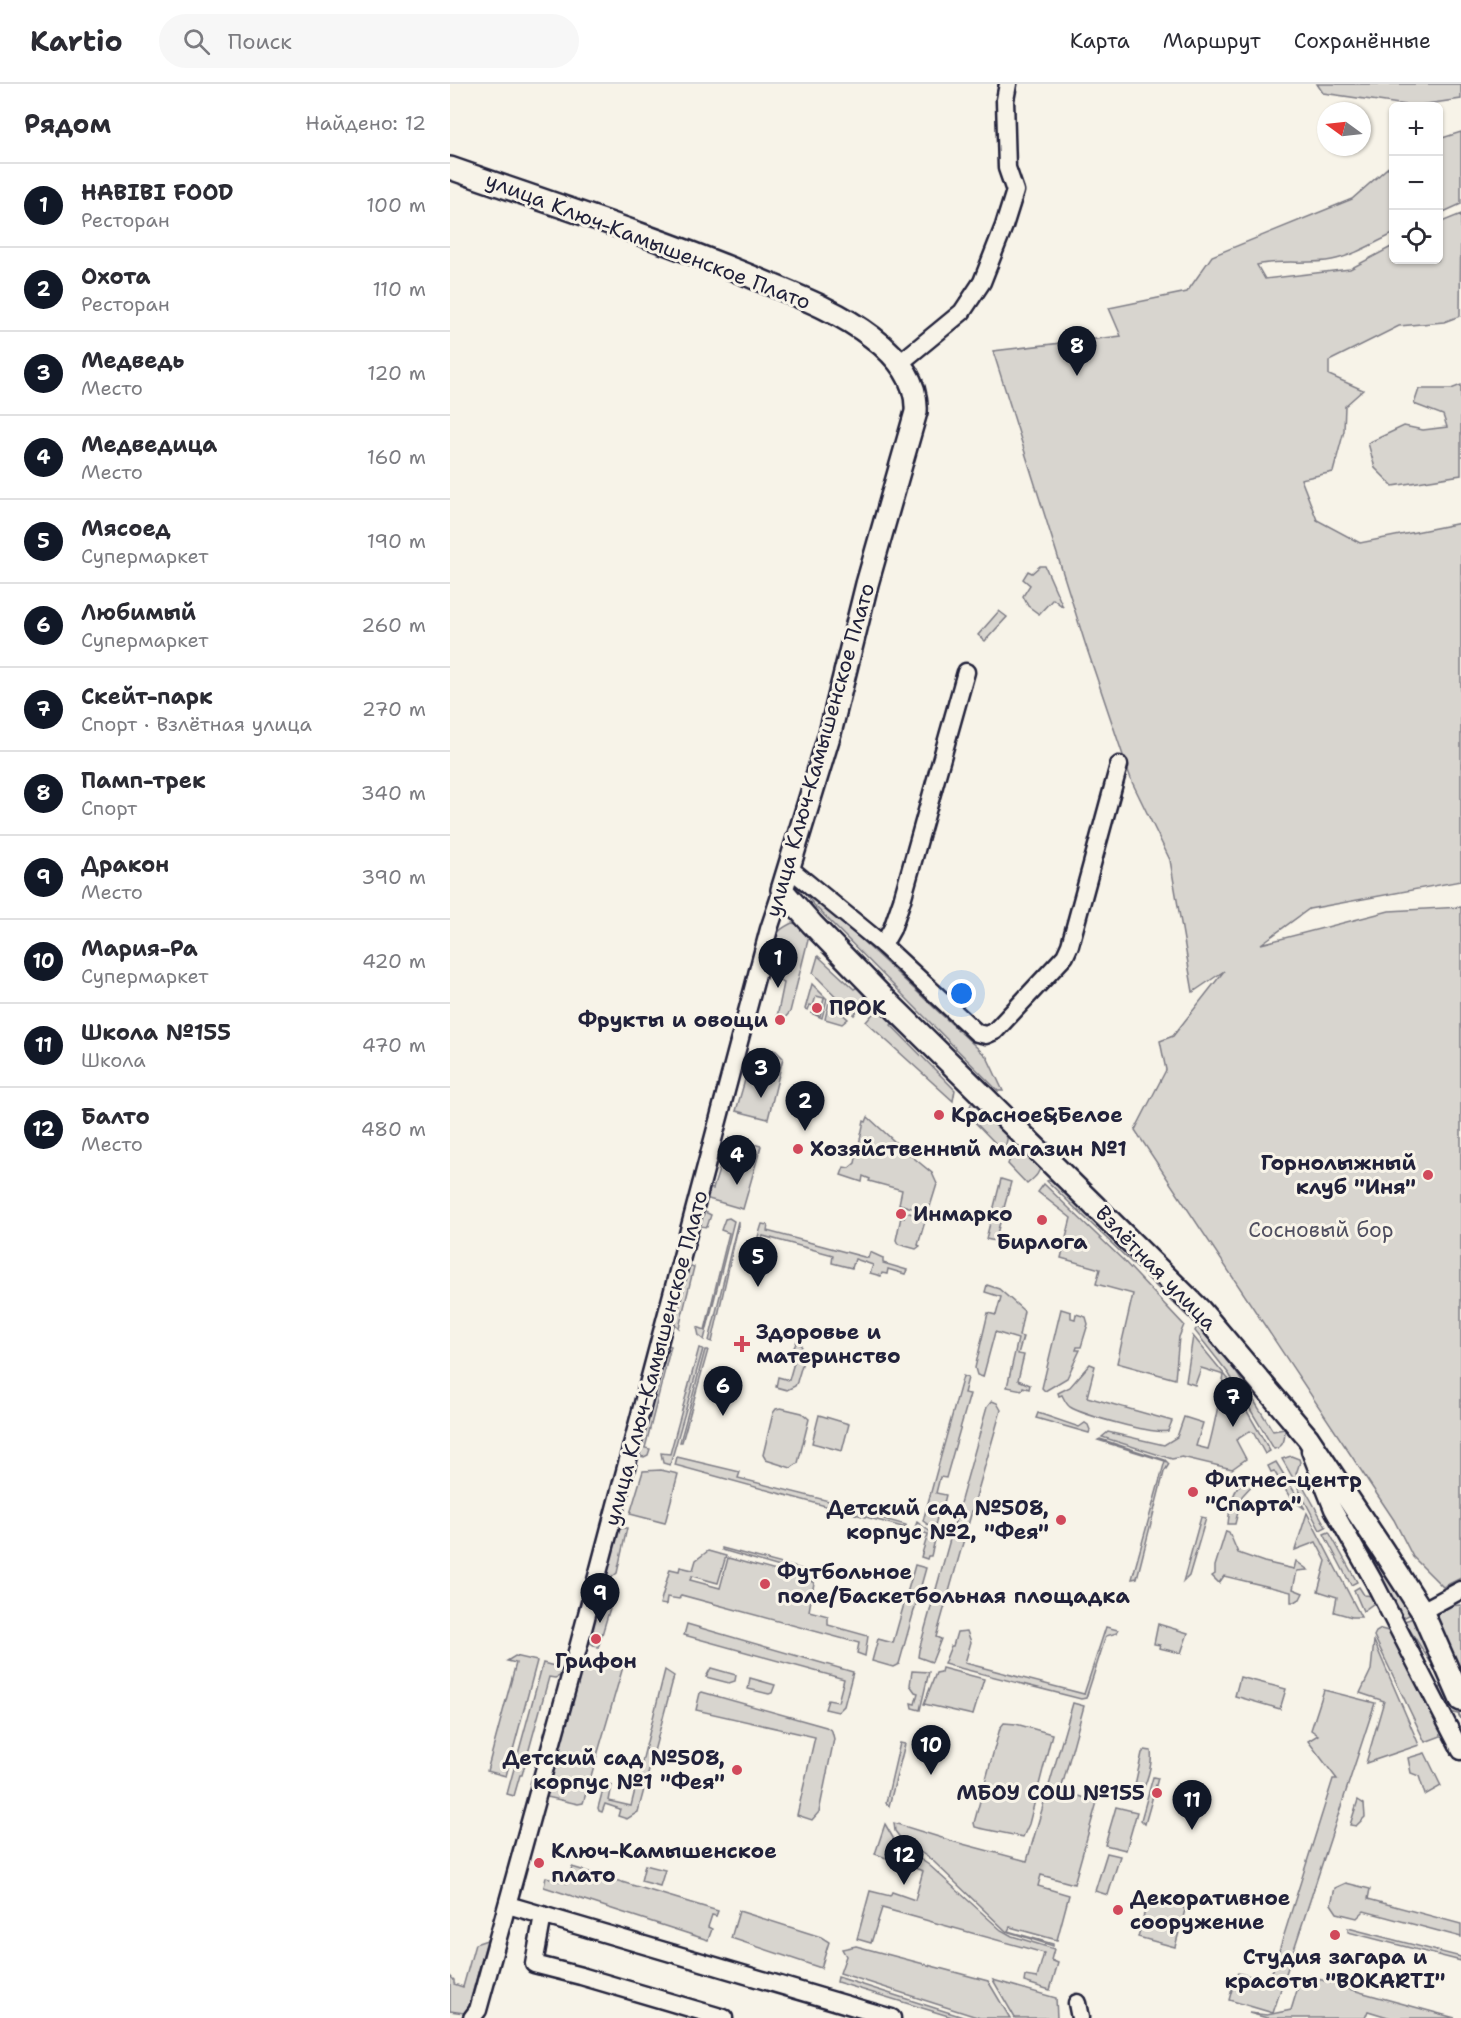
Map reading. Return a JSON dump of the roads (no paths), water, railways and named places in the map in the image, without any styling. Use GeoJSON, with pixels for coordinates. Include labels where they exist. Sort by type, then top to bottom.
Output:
{"type":"FeatureCollection","features":[{"type":"Feature","properties":{"kind":"main road","name":"улица Ключ-Камышенское Плато"},"geometry":{"type":"LineString","coordinates":[[450,168],[708,259],[809,300],[840,315],[873,337],[900,363],[914,388],[916,412],[867,584],[830,733],[782,890]]}},
{"type":"Feature","properties":{"kind":"main road","name":"Взлётная улица"},"geometry":{"type":"LineString","coordinates":[[782,890],[812,924],[1019,1133],[1200,1310],[1308,1438],[1413,1595],[1461,1700]]}},
{"type":"Feature","properties":{"kind":"street"},"geometry":{"type":"LineString","coordinates":[[900,363],[962,312],[982,282],[1004,226],[1015,191],[1007,168],[1005,100],[1008,84]]}},
{"type":"Feature","properties":{"kind":"street"},"geometry":{"type":"LineString","coordinates":[[883,945],[902,900],[966,672]]}},
{"type":"Feature","properties":{"kind":"street"},"geometry":{"type":"LineString","coordinates":[[788,867],[883,945],[978,1033],[986,1035],[995,1032],[1065,956],[1070,945],[1119,765]]}},
{"type":"Feature","properties":{"kind":"street","name":"улица Ключ-Камышенское Плато"},"geometry":{"type":"LineString","coordinates":[[472,2018],[478,2010],[508,1905],[769,929],[782,890]]}},
{"type":"Feature","properties":{"kind":"street"},"geometry":{"type":"LineString","coordinates":[[769,929],[788,917],[801,918],[812,924]]}},
{"type":"Feature","properties":{"kind":"street"},"geometry":{"type":"LineString","coordinates":[[1308,1438],[1311,1455],[1333,1509],[1461,1751]]}},
{"type":"Feature","properties":{"kind":"street"},"geometry":{"type":"LineString","coordinates":[[1422,1611],[1461,1590]]}},
{"type":"Feature","properties":{"kind":"street"},"geometry":{"type":"LineString","coordinates":[[508,1905],[892,2018]]}},
{"type":"Feature","properties":{"kind":"street"},"geometry":{"type":"LineString","coordinates":[[543,1915],[534,1964],[724,2018]]}},
{"type":"Feature","properties":{"kind":"place","name":"Памп-трек"},"geometry":{"type":"Point","coordinates":[1077,376]}},
{"type":"Feature","properties":{"kind":"place","name":"HABIBI FOOD"},"geometry":{"type":"Point","coordinates":[778,988]}},
{"type":"Feature","properties":{"kind":"place","name":"ПРОК"},"geometry":{"type":"Point","coordinates":[817,1008]}},
{"type":"Feature","properties":{"kind":"place","name":"Фрукты и овощи"},"geometry":{"type":"Point","coordinates":[780,1020]}},
{"type":"Feature","properties":{"kind":"place","name":"Медведь"},"geometry":{"type":"Point","coordinates":[761,1098]}},
{"type":"Feature","properties":{"kind":"place","name":"Красное&Белое"},"geometry":{"type":"Point","coordinates":[939,1115]}},
{"type":"Feature","properties":{"kind":"place","name":"Охота"},"geometry":{"type":"Point","coordinates":[805,1131]}},
{"type":"Feature","properties":{"kind":"place","name":"Хозяйственный магазин №1"},"geometry":{"type":"Point","coordinates":[798,1149]}},
{"type":"Feature","properties":{"kind":"place","name":"Горнолыжный клуб \"Иня\""},"geometry":{"type":"Point","coordinates":[1428,1175]}},
{"type":"Feature","properties":{"kind":"place","name":"Медведица"},"geometry":{"type":"Point","coordinates":[737,1185]}},
{"type":"Feature","properties":{"kind":"place","name":"Инмарко"},"geometry":{"type":"Point","coordinates":[901,1214]}},
{"type":"Feature","properties":{"kind":"place","name":"Бирлога"},"geometry":{"type":"Point","coordinates":[1042,1220]}},
{"type":"Feature","properties":{"kind":"place","name":"Мясоед"},"geometry":{"type":"Point","coordinates":[758,1287]}},
{"type":"Feature","properties":{"kind":"place","name":"Здоровье и материнство"},"geometry":{"type":"Point","coordinates":[742,1344]}},
{"type":"Feature","properties":{"kind":"place","name":"Любимый"},"geometry":{"type":"Point","coordinates":[723,1416]}},
{"type":"Feature","properties":{"kind":"place","name":"Скейт-парк"},"geometry":{"type":"Point","coordinates":[1233,1427]}},
{"type":"Feature","properties":{"kind":"place","name":"Фитнес-центр \"Спарта\""},"geometry":{"type":"Point","coordinates":[1193,1492]}},
{"type":"Feature","properties":{"kind":"place","name":"Детский сад №508, корпус №2, \"Фея\""},"geometry":{"type":"Point","coordinates":[1061,1520]}},
{"type":"Feature","properties":{"kind":"place","name":"Футбольное поле/Баскетбольная площадка"},"geometry":{"type":"Point","coordinates":[765,1584]}},
{"type":"Feature","properties":{"kind":"place","name":"Дракон"},"geometry":{"type":"Point","coordinates":[600,1623]}},
{"type":"Feature","properties":{"kind":"place","name":"Грифон"},"geometry":{"type":"Point","coordinates":[596,1639]}},
{"type":"Feature","properties":{"kind":"place","name":"Детский сад №508, корпус №1 \"Фея\""},"geometry":{"type":"Point","coordinates":[737,1770]}},
{"type":"Feature","properties":{"kind":"place","name":"Мария-Ра"},"geometry":{"type":"Point","coordinates":[931,1775]}},
{"type":"Feature","properties":{"kind":"place","name":"МБОУ СОШ №155"},"geometry":{"type":"Point","coordinates":[1157,1793]}},
{"type":"Feature","properties":{"kind":"place","name":"Школа №155"},"geometry":{"type":"Point","coordinates":[1192,1830]}},
{"type":"Feature","properties":{"kind":"place","name":"Ключ-Камышенское плато"},"geometry":{"type":"Point","coordinates":[539,1863]}},
{"type":"Feature","properties":{"kind":"place","name":"Балто"},"geometry":{"type":"Point","coordinates":[904,1885]}},
{"type":"Feature","properties":{"kind":"place","name":"Декоративное сооружение"},"geometry":{"type":"Point","coordinates":[1118,1910]}},
{"type":"Feature","properties":{"kind":"place","name":"Студия загара и красоты \"BOKARTI\""},"geometry":{"type":"Point","coordinates":[1335,1935]}},
{"type":"Feature","properties":{"kind":"park label","name":"Сосновый бор"},"geometry":{"type":"Point","coordinates":[1321,1230]}}]}
